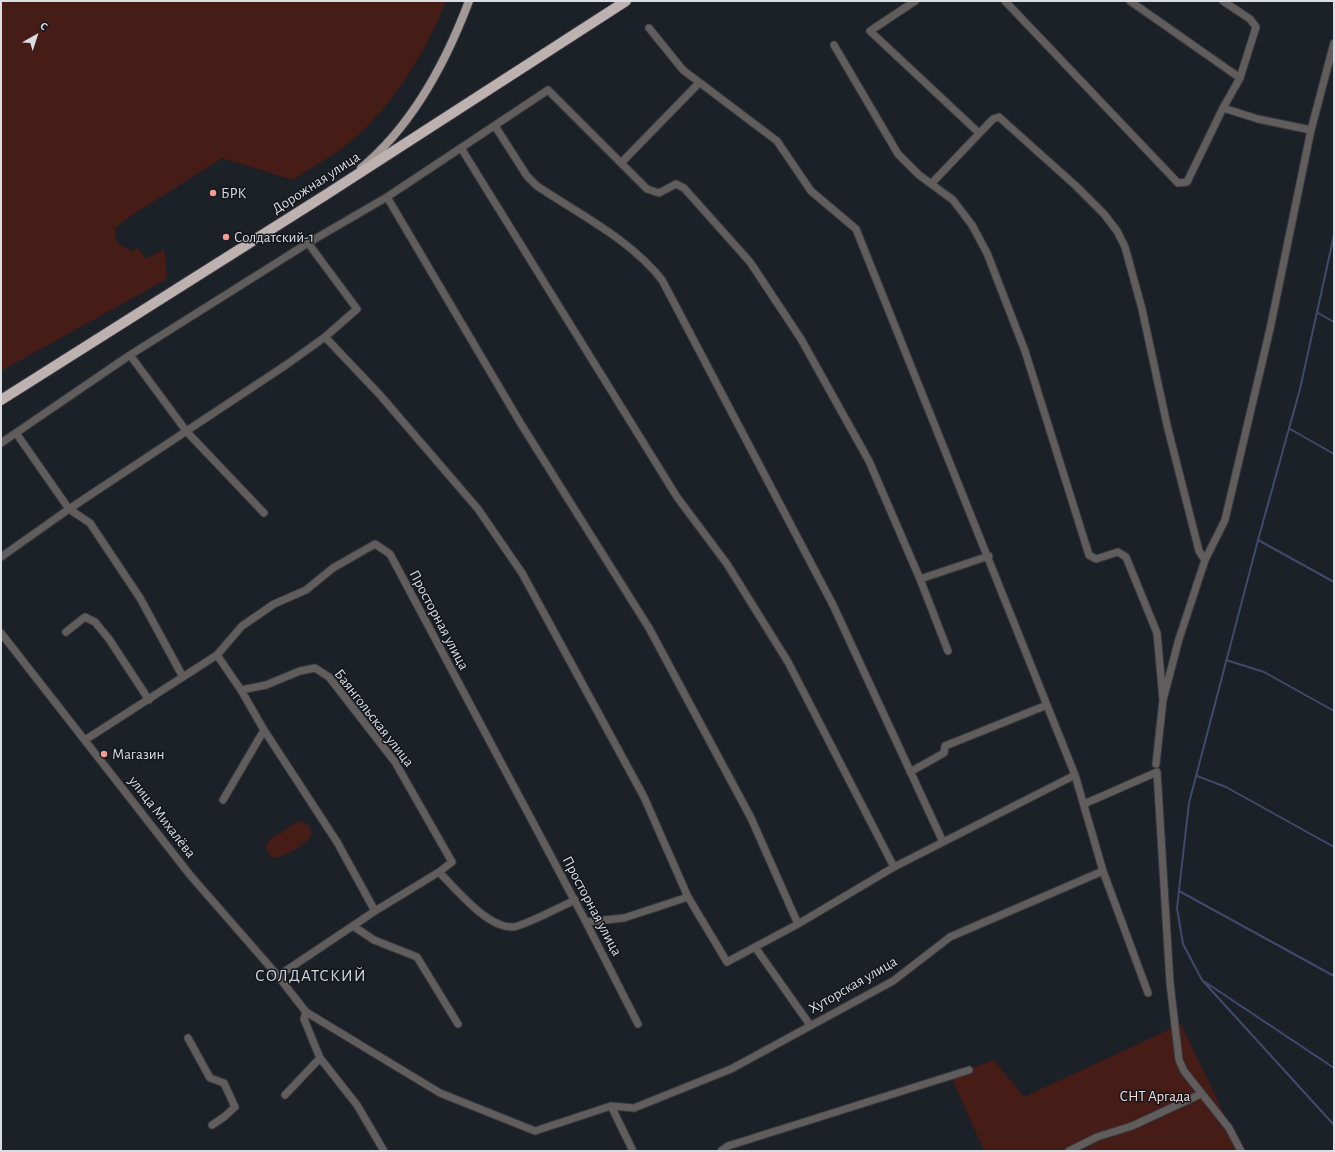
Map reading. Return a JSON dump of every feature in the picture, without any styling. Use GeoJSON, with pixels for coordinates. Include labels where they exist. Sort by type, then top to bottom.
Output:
{"type":"FeatureCollection","features":[{"type":"Feature","properties":{"kind":"highway","name":"Дорожная улица"},"geometry":{"type":"LineString","coordinates":[[1,400],[327,194],[626,1]]}},
{"type":"Feature","properties":{"kind":"main road"},"geometry":{"type":"LineString","coordinates":[[327,194],[371,159],[390,141],[429,85],[457,32],[469,1]]}},
{"type":"Feature","properties":{"kind":"street"},"geometry":{"type":"LineString","coordinates":[[916,1],[870,32],[979,134]]}},
{"type":"Feature","properties":{"kind":"street"},"geometry":{"type":"LineString","coordinates":[[1005,1],[1178,183],[1187,182],[1223,108],[1240,78],[1256,27],[1250,19],[1223,1]]}},
{"type":"Feature","properties":{"kind":"street"},"geometry":{"type":"LineString","coordinates":[[1130,1],[1240,78]]}},
{"type":"Feature","properties":{"kind":"street"},"geometry":{"type":"LineString","coordinates":[[649,28],[683,70],[777,141],[811,191],[856,229],[989,556],[1075,775],[1102,871],[1148,993]]}},
{"type":"Feature","properties":{"kind":"street"},"geometry":{"type":"LineString","coordinates":[[1156,764],[1163,700],[1179,639],[1205,560],[1225,520],[1270,329],[1311,130],[1334,43]]}},
{"type":"Feature","properties":{"kind":"street"},"geometry":{"type":"LineString","coordinates":[[834,45],[898,154],[919,175],[932,183],[958,206],[972,225],[986,253],[1025,351],[1089,555],[1096,559],[1118,552],[1126,557],[1156,633],[1163,700]]}},
{"type":"Feature","properties":{"kind":"street"},"geometry":{"type":"LineString","coordinates":[[620,163],[699,83]]}},
{"type":"Feature","properties":{"kind":"street"},"geometry":{"type":"LineString","coordinates":[[1,443],[130,355],[308,243],[387,197],[548,90],[620,163],[648,189],[659,193],[676,184],[680,185],[750,262],[801,339],[869,461],[920,579],[948,651]]}},
{"type":"Feature","properties":{"kind":"street"},"geometry":{"type":"LineString","coordinates":[[1223,108],[1258,119],[1311,130]]}},
{"type":"Feature","properties":{"kind":"street"},"geometry":{"type":"LineString","coordinates":[[932,183],[993,119],[999,117],[1082,192],[1104,214],[1117,231],[1125,247],[1142,309],[1167,425],[1199,551],[1205,560]]}},
{"type":"Feature","properties":{"kind":"street"},"geometry":{"type":"LineString","coordinates":[[494,126],[528,176],[537,186],[629,246],[649,263],[662,280],[833,605],[943,842]]}},
{"type":"Feature","properties":{"kind":"street"},"geometry":{"type":"LineString","coordinates":[[461,148],[677,497],[727,564],[788,662],[894,868]]}},
{"type":"Feature","properties":{"kind":"street"},"geometry":{"type":"LineString","coordinates":[[387,197],[522,424],[649,628],[752,818],[798,924]]}},
{"type":"Feature","properties":{"kind":"street"},"geometry":{"type":"LineString","coordinates":[[1,557],[69,509],[187,432],[325,337],[357,309],[308,243]]}},
{"type":"Feature","properties":{"kind":"street"},"geometry":{"type":"LineString","coordinates":[[325,337],[380,394],[478,508],[522,573],[644,797],[688,898],[728,962],[798,924],[894,868],[1075,775]]}},
{"type":"Feature","properties":{"kind":"street"},"geometry":{"type":"LineString","coordinates":[[130,355],[187,432],[264,513]]}},
{"type":"Feature","properties":{"kind":"street"},"geometry":{"type":"LineString","coordinates":[[16,433],[69,509],[90,523],[140,598],[183,677]]}},
{"type":"Feature","properties":{"kind":"street","name":"Просторная улица"},"geometry":{"type":"LineString","coordinates":[[86,740],[217,655],[242,626],[274,604],[306,590],[333,568],[375,544],[390,554],[575,900],[638,1024]]}},
{"type":"Feature","properties":{"kind":"street"},"geometry":{"type":"LineString","coordinates":[[920,579],[989,556]]}},
{"type":"Feature","properties":{"kind":"street"},"geometry":{"type":"LineString","coordinates":[[66,632],[85,617],[95,622],[109,639],[148,700]]}},
{"type":"Feature","properties":{"kind":"street","name":"улица Михалёва"},"geometry":{"type":"LineString","coordinates":[[1,633],[190,875],[278,976],[306,1012]]}},
{"type":"Feature","properties":{"kind":"street"},"geometry":{"type":"LineString","coordinates":[[217,655],[241,690],[264,730],[337,842],[375,911]]}},
{"type":"Feature","properties":{"kind":"street","name":"Баянгольская улица"},"geometry":{"type":"LineString","coordinates":[[241,690],[266,685],[300,671],[315,668],[329,677],[395,762],[452,862],[439,872]]}},
{"type":"Feature","properties":{"kind":"street"},"geometry":{"type":"LineString","coordinates":[[910,772],[944,753],[946,746],[1047,705]]}},
{"type":"Feature","properties":{"kind":"street"},"geometry":{"type":"LineString","coordinates":[[223,800],[264,730]]}},
{"type":"Feature","properties":{"kind":"street"},"geometry":{"type":"LineString","coordinates":[[1084,804],[1157,772],[1170,983],[1179,1060],[1184,1071],[1229,1128],[1241,1151]]}},
{"type":"Feature","properties":{"kind":"street","name":"Хуторская улица"},"geometry":{"type":"LineString","coordinates":[[611,1106],[634,1108],[731,1069],[893,981],[950,937],[1102,871]]}},
{"type":"Feature","properties":{"kind":"street"},"geometry":{"type":"LineString","coordinates":[[278,976],[375,911],[439,872],[466,900],[499,926],[514,927],[575,900]]}},
{"type":"Feature","properties":{"kind":"street"},"geometry":{"type":"LineString","coordinates":[[586,922],[624,918],[688,898]]}},
{"type":"Feature","properties":{"kind":"street"},"geometry":{"type":"LineString","coordinates":[[354,926],[374,940],[417,957],[458,1024]]}},
{"type":"Feature","properties":{"kind":"street"},"geometry":{"type":"LineString","coordinates":[[755,947],[810,1025]]}},
{"type":"Feature","properties":{"kind":"street"},"geometry":{"type":"LineString","coordinates":[[384,1151],[357,1105],[320,1058],[304,1019],[306,1012],[440,1093],[535,1131],[611,1106],[633,1151]]}},
{"type":"Feature","properties":{"kind":"street"},"geometry":{"type":"LineString","coordinates":[[188,1038],[210,1078],[224,1083],[235,1107],[224,1118],[212,1125]]}},
{"type":"Feature","properties":{"kind":"street"},"geometry":{"type":"LineString","coordinates":[[285,1095],[320,1058]]}},
{"type":"Feature","properties":{"kind":"street"},"geometry":{"type":"LineString","coordinates":[[721,1151],[728,1146],[969,1070]]}},
{"type":"Feature","properties":{"kind":"street"},"geometry":{"type":"LineString","coordinates":[[1069,1151],[1097,1137],[1132,1126],[1201,1094]]}},
{"type":"Feature","properties":{"kind":"green space"},"geometry":{"type":"Polygon","coordinates":[[[1,1],[446,1],[430,38],[409,74],[371,123],[349,143],[293,180],[222,158],[131,216],[115,228],[115,239],[119,244],[132,251],[138,248],[146,259],[164,249],[167,274],[165,280],[1,371],[1,1]]]}},
{"type":"Feature","properties":{"kind":"green space"},"geometry":{"type":"Polygon","coordinates":[[[299,821],[309,825],[311,831],[310,837],[303,844],[292,851],[280,856],[271,857],[266,847],[269,840],[299,821]]]}},
{"type":"Feature","properties":{"kind":"green space","name":"СНТ Аргада"},"geometry":{"type":"Polygon","coordinates":[[[1181,1024],[1242,1151],[984,1151],[951,1076],[994,1060],[1024,1097],[1181,1024]]]}},
{"type":"Feature","properties":{"kind":"waterway"},"geometry":{"type":"LineString","coordinates":[[1334,235],[1300,389],[1258,540],[1189,803],[1177,908],[1183,944],[1202,980],[1334,1125]]}},
{"type":"Feature","properties":{"kind":"waterway"},"geometry":{"type":"LineString","coordinates":[[1318,313],[1334,322]]}},
{"type":"Feature","properties":{"kind":"waterway"},"geometry":{"type":"LineString","coordinates":[[1290,429],[1334,454]]}},
{"type":"Feature","properties":{"kind":"waterway"},"geometry":{"type":"LineString","coordinates":[[1258,540],[1334,582]]}},
{"type":"Feature","properties":{"kind":"waterway"},"geometry":{"type":"LineString","coordinates":[[1226,660],[1264,672],[1334,711]]}},
{"type":"Feature","properties":{"kind":"waterway"},"geometry":{"type":"LineString","coordinates":[[1197,776],[1226,787],[1334,847]]}},
{"type":"Feature","properties":{"kind":"waterway"},"geometry":{"type":"LineString","coordinates":[[1179,891],[1334,976]]}},
{"type":"Feature","properties":{"kind":"waterway"},"geometry":{"type":"LineString","coordinates":[[1205,982],[1334,1068]]}},
{"type":"Feature","properties":{"kind":"place","name":"БРК"},"geometry":{"type":"Point","coordinates":[213,193]}},
{"type":"Feature","properties":{"kind":"place","name":"Солдатский-1"},"geometry":{"type":"Point","coordinates":[226,237]}},
{"type":"Feature","properties":{"kind":"place","name":"Магазин"},"geometry":{"type":"Point","coordinates":[104,754]}},
{"type":"Feature","properties":{"kind":"district","name":"СОЛДАТСКИЙ"},"geometry":{"type":"Point","coordinates":[311,976]}}]}
